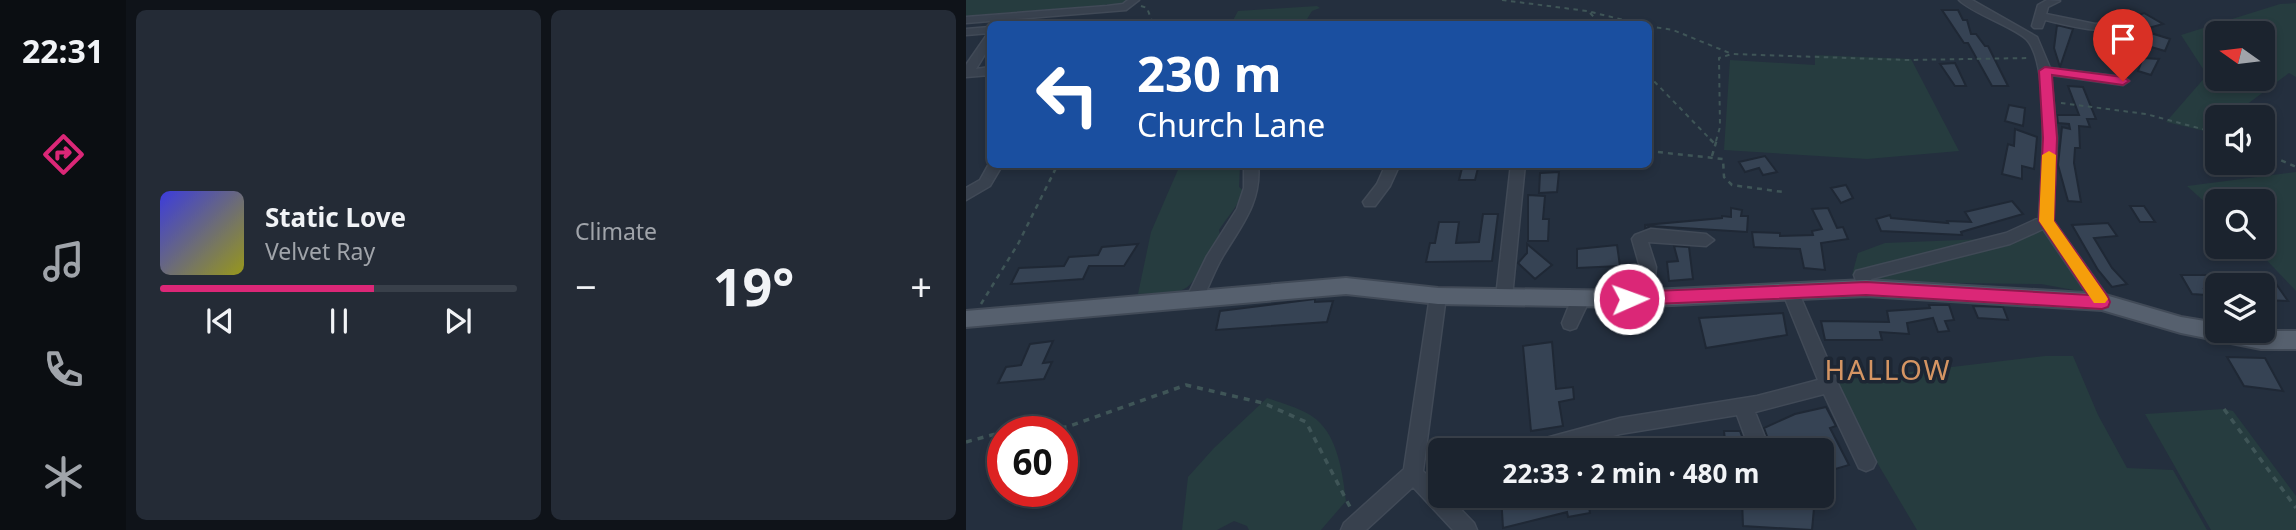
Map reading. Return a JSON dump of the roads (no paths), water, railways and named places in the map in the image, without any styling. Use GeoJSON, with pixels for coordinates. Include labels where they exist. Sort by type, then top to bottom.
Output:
{"type":"FeatureCollection","features":[{"type":"Feature","properties":{"kind":"main road"},"geometry":{"type":"LineString","coordinates":[[969,319],[1346,286],[1438,296],[1580,298],[1645,298],[1866,288],[2102,302],[2181,325],[2261,340],[2296,340]]}},
{"type":"Feature","properties":{"kind":"street"},"geometry":{"type":"LineString","coordinates":[[966,20],[1126,7],[1134,0]]}},
{"type":"Feature","properties":{"kind":"street"},"geometry":{"type":"LineString","coordinates":[[1964,0],[2033,39],[2043,64],[2050,138],[2046,221],[2102,302]]}},
{"type":"Feature","properties":{"kind":"street"},"geometry":{"type":"LineString","coordinates":[[2033,39],[2043,5],[2054,1]]}},
{"type":"Feature","properties":{"kind":"street"},"geometry":{"type":"LineString","coordinates":[[2041,16],[2095,27],[2127,24]]}},
{"type":"Feature","properties":{"kind":"street"},"geometry":{"type":"LineString","coordinates":[[968,32],[987,30]]}},
{"type":"Feature","properties":{"kind":"street"},"geometry":{"type":"LineString","coordinates":[[966,73],[987,42]]}},
{"type":"Feature","properties":{"kind":"street"},"geometry":{"type":"LineString","coordinates":[[2043,64],[2123,81]]}},
{"type":"Feature","properties":{"kind":"street"},"geometry":{"type":"LineString","coordinates":[[966,73],[987,71]]}},
{"type":"Feature","properties":{"kind":"street"},"geometry":{"type":"LineString","coordinates":[[977,206],[971,192],[988,179],[994,168]]}},
{"type":"Feature","properties":{"kind":"street"},"geometry":{"type":"LineString","coordinates":[[1195,298],[1219,250],[1242,217],[1253,190],[1251,168]]}},
{"type":"Feature","properties":{"kind":"street"},"geometry":{"type":"LineString","coordinates":[[1370,202],[1383,186],[1391,168]]}},
{"type":"Feature","properties":{"kind":"street"},"geometry":{"type":"LineString","coordinates":[[1504,297],[1518,168]]}},
{"type":"Feature","properties":{"kind":"street"},"geometry":{"type":"LineString","coordinates":[[1866,288],[1862,275],[2010,238],[2046,221]]}},
{"type":"Feature","properties":{"kind":"street"},"geometry":{"type":"LineString","coordinates":[[1645,298],[1648,267],[1640,239],[1651,235],[1706,240]]}},
{"type":"Feature","properties":{"kind":"street"},"geometry":{"type":"LineString","coordinates":[[1790,291],[1829,385],[1866,462]]}},
{"type":"Feature","properties":{"kind":"street"},"geometry":{"type":"LineString","coordinates":[[1355,526],[1413,474],[1438,296]]}},
{"type":"Feature","properties":{"kind":"street"},"geometry":{"type":"LineString","coordinates":[[1570,323],[1580,298]]}},
{"type":"Feature","properties":{"kind":"street"},"geometry":{"type":"LineString","coordinates":[[1575,438],[1620,426],[1743,406],[1829,385]]}},
{"type":"Feature","properties":{"kind":"street"},"geometry":{"type":"LineString","coordinates":[[1743,406],[1755,438]]}},
{"type":"Feature","properties":{"kind":"street"},"geometry":{"type":"LineString","coordinates":[[1413,474],[1466,530]]}},
{"type":"Feature","properties":{"kind":"district","name":"HALLOW"},"geometry":{"type":"Point","coordinates":[1888,370]}}]}
